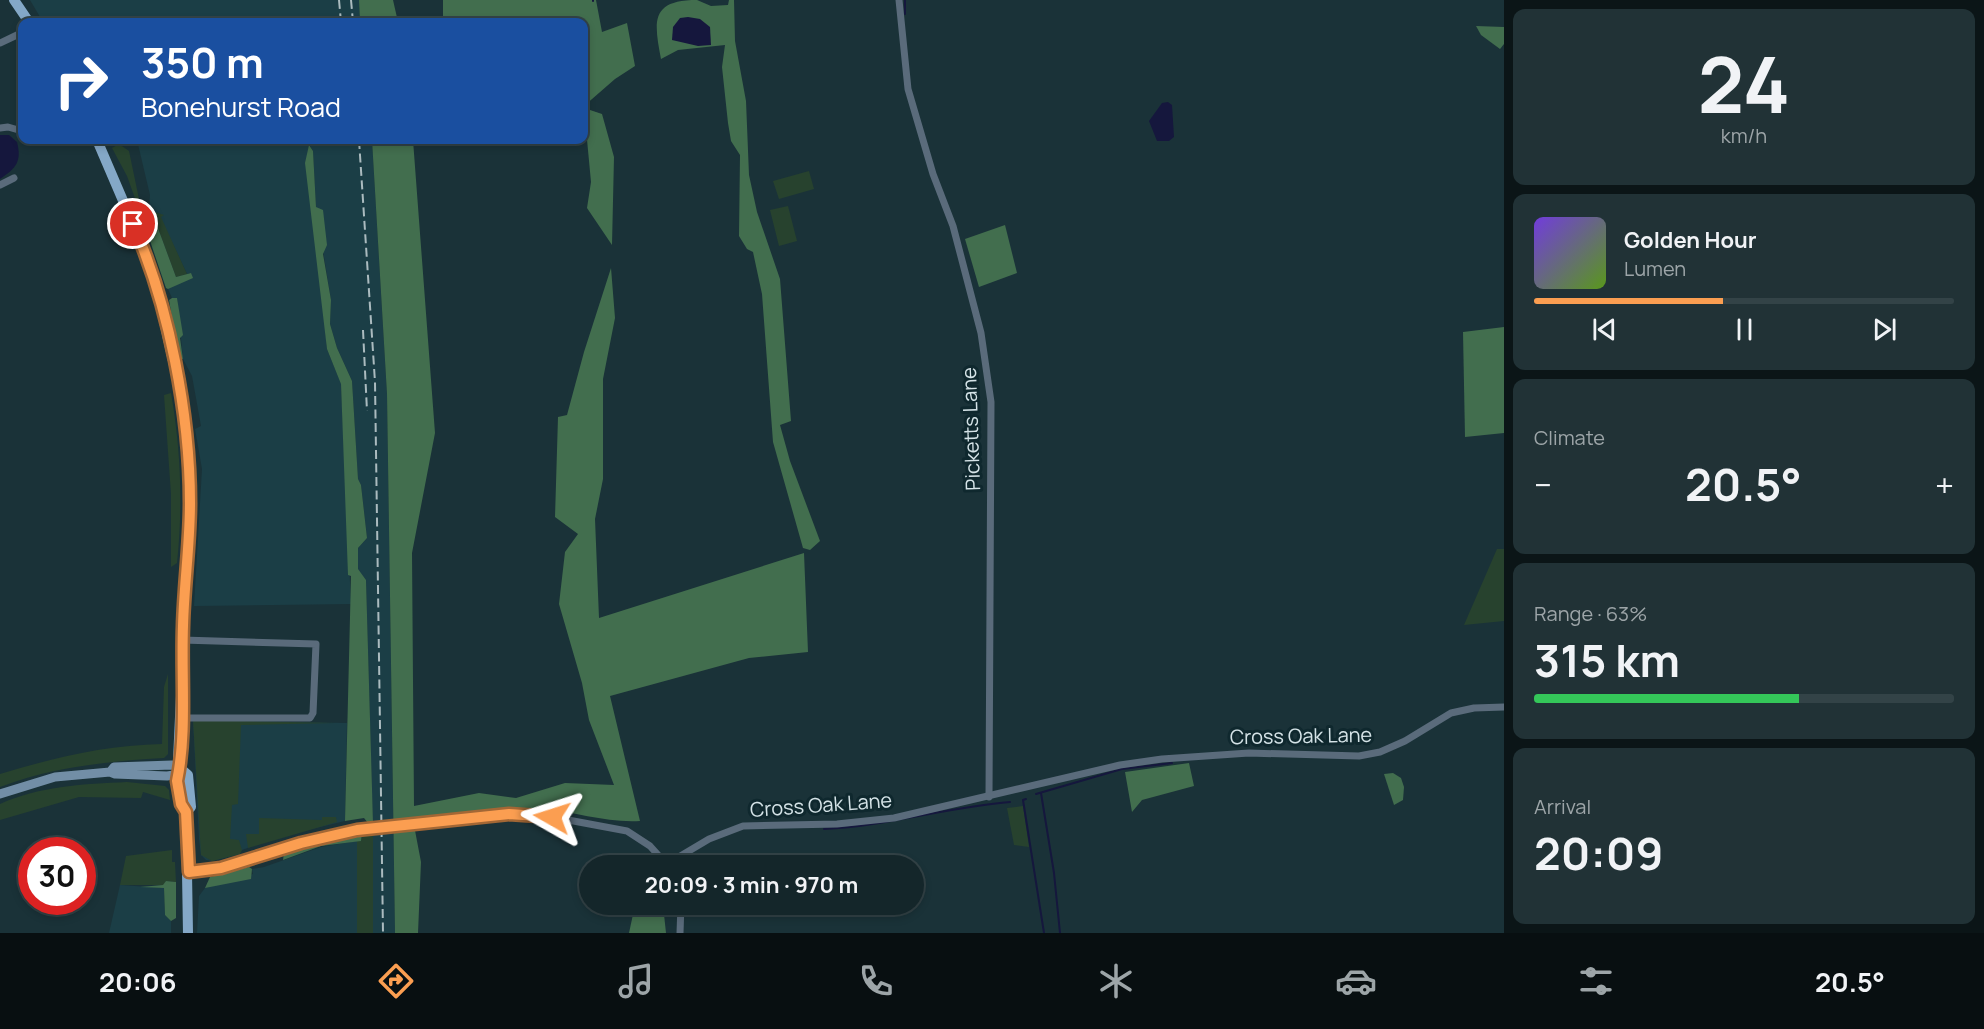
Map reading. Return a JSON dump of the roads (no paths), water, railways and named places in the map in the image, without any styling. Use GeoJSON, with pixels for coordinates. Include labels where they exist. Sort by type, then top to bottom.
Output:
{"type":"FeatureCollection","features":[{"type":"Feature","properties":{"kind":"main road"},"geometry":{"type":"LineString","coordinates":[[14,0],[26,18]]}},
{"type":"Feature","properties":{"kind":"main road"},"geometry":{"type":"LineString","coordinates":[[99,144],[145,252],[178,383],[189,450],[190,504],[182,639],[178,787],[181,804],[186,812],[189,872],[188,933]]}},
{"type":"Feature","properties":{"kind":"street","name":"Picketts Lane"},"geometry":{"type":"LineString","coordinates":[[899,0],[908,89],[933,174],[953,226],[981,333],[991,402],[989,797]]}},
{"type":"Feature","properties":{"kind":"street"},"geometry":{"type":"LineString","coordinates":[[0,43],[17,35]]}},
{"type":"Feature","properties":{"kind":"street"},"geometry":{"type":"LineString","coordinates":[[0,128],[8,127],[18,130]]}},
{"type":"Feature","properties":{"kind":"street"},"geometry":{"type":"LineString","coordinates":[[0,185],[14,178]]}},
{"type":"Feature","properties":{"kind":"street"},"geometry":{"type":"LineString","coordinates":[[181,718],[310,718],[313,713],[316,644],[182,639]]}},
{"type":"Feature","properties":{"kind":"street","name":"Cross Oak Lane"},"geometry":{"type":"LineString","coordinates":[[683,855],[709,839],[743,826],[866,822],[989,797],[1120,765],[1162,759],[1249,753],[1359,756],[1380,752],[1405,741],[1451,713],[1474,708],[1504,707]]}},
{"type":"Feature","properties":{"kind":"street"},"geometry":{"type":"LineString","coordinates":[[0,794],[55,777],[110,772],[114,767],[172,765],[180,768]]}},
{"type":"Feature","properties":{"kind":"street","name":"Cross Oak Lane"},"geometry":{"type":"LineString","coordinates":[[189,872],[221,868],[301,843],[357,830],[509,814],[552,817],[627,831],[650,846],[658,855]]}},
{"type":"Feature","properties":{"kind":"street"},"geometry":{"type":"LineString","coordinates":[[680,933],[681,915]]}},
{"type":"Feature","properties":{"kind":"waterway"},"geometry":{"type":"LineString","coordinates":[[905,0],[905,14]]}},
{"type":"Feature","properties":{"kind":"waterway"},"geometry":{"type":"LineString","coordinates":[[1036,794],[1122,769],[1172,763]]}},
{"type":"Feature","properties":{"kind":"waterway"},"geometry":{"type":"LineString","coordinates":[[1041,793],[1054,873],[1060,933]]}},
{"type":"Feature","properties":{"kind":"waterway"},"geometry":{"type":"LineString","coordinates":[[1026,799],[1023,800],[1044,933]]}},
{"type":"Feature","properties":{"kind":"waterway"},"geometry":{"type":"LineString","coordinates":[[824,829],[871,824],[1010,802]]}},
{"type":"Feature","properties":{"kind":"railway"},"geometry":{"type":"LineString","coordinates":[[339,0],[341,18]]}},
{"type":"Feature","properties":{"kind":"railway"},"geometry":{"type":"LineString","coordinates":[[351,0],[353,18]]}},
{"type":"Feature","properties":{"kind":"railway"},"geometry":{"type":"LineString","coordinates":[[359,144],[375,382],[383,933]]}},
{"type":"Feature","properties":{"kind":"railway"},"geometry":{"type":"LineString","coordinates":[[363,330],[367,411]]}}]}
